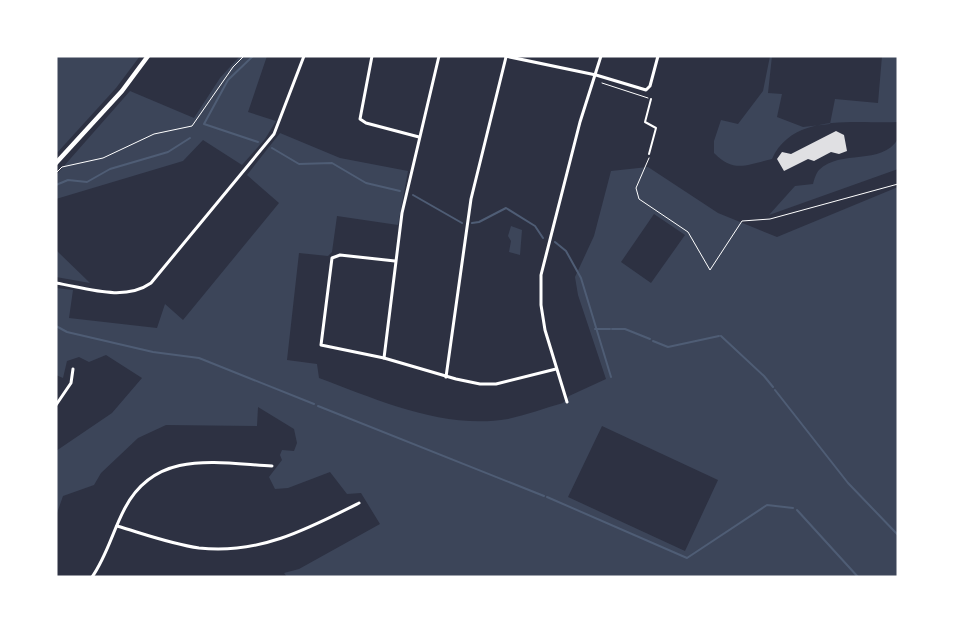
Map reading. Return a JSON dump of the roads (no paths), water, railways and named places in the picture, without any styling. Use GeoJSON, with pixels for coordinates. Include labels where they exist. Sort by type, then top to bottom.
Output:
{"type":"FeatureCollection","features":[{"type":"Feature","properties":{"kind":"street"},"geometry":{"type":"LineString","coordinates":[[56,163],[122,91],[148,56]]}},
{"type":"Feature","properties":{"kind":"street"},"geometry":{"type":"LineString","coordinates":[[56,283],[119,293],[136,291],[151,283],[274,134],[304,56]]}},
{"type":"Feature","properties":{"kind":"street"},"geometry":{"type":"LineString","coordinates":[[372,56],[360,119],[366,123],[418,137]]}},
{"type":"Feature","properties":{"kind":"street"},"geometry":{"type":"LineString","coordinates":[[384,358],[395,261],[418,137],[439,56]]}},
{"type":"Feature","properties":{"kind":"street"},"geometry":{"type":"LineString","coordinates":[[446,377],[471,199],[505,56],[596,75],[642,90],[650,86],[658,56]]}},
{"type":"Feature","properties":{"kind":"street"},"geometry":{"type":"LineString","coordinates":[[567,402],[556,369],[540,305],[540,275],[580,122],[601,56]]}},
{"type":"Feature","properties":{"kind":"street"},"geometry":{"type":"LineString","coordinates":[[395,261],[340,255],[332,258],[321,345],[384,358],[446,377],[480,384],[496,384],[556,369]]}},
{"type":"Feature","properties":{"kind":"street"},"geometry":{"type":"LineString","coordinates":[[56,405],[71,383],[72,369]]}},
{"type":"Feature","properties":{"kind":"street"},"geometry":{"type":"LineString","coordinates":[[92,577],[133,495],[142,484],[166,469],[197,462],[272,466]]}},
{"type":"Feature","properties":{"kind":"street"},"geometry":{"type":"LineString","coordinates":[[117,526],[197,547],[235,549],[277,540],[359,503]]}},
{"type":"Feature","properties":{"kind":"lane"},"geometry":{"type":"LineString","coordinates":[[649,154],[656,128],[645,122],[651,99]]}},
{"type":"Feature","properties":{"kind":"waterway"},"geometry":{"type":"LineString","coordinates":[[253,56],[228,80],[204,124],[258,142]]}},
{"type":"Feature","properties":{"kind":"waterway"},"geometry":{"type":"LineString","coordinates":[[56,185],[68,180],[87,182],[110,169],[168,152],[190,138]]}},
{"type":"Feature","properties":{"kind":"waterway"},"geometry":{"type":"LineString","coordinates":[[272,148],[299,164],[332,163],[366,183],[400,191]]}},
{"type":"Feature","properties":{"kind":"waterway"},"geometry":{"type":"LineString","coordinates":[[413,195],[462,223]]}},
{"type":"Feature","properties":{"kind":"waterway"},"geometry":{"type":"LineString","coordinates":[[472,223],[479,222],[506,208],[535,226],[543,238]]}},
{"type":"Feature","properties":{"kind":"waterway"},"geometry":{"type":"LineString","coordinates":[[555,242],[566,251],[581,278],[611,377]]}},
{"type":"Feature","properties":{"kind":"waterway"},"geometry":{"type":"LineString","coordinates":[[56,326],[67,332],[153,352],[199,358],[314,404]]}},
{"type":"Feature","properties":{"kind":"waterway"},"geometry":{"type":"LineString","coordinates":[[595,329],[610,329]]}},
{"type":"Feature","properties":{"kind":"waterway"},"geometry":{"type":"LineString","coordinates":[[612,329],[625,329],[650,339]]}},
{"type":"Feature","properties":{"kind":"waterway"},"geometry":{"type":"LineString","coordinates":[[653,341],[668,347],[719,336]]}},
{"type":"Feature","properties":{"kind":"waterway"},"geometry":{"type":"LineString","coordinates":[[721,336],[764,376],[773,387]]}},
{"type":"Feature","properties":{"kind":"waterway"},"geometry":{"type":"LineString","coordinates":[[775,390],[848,483],[898,535]]}},
{"type":"Feature","properties":{"kind":"waterway"},"geometry":{"type":"LineString","coordinates":[[318,406],[544,496]]}},
{"type":"Feature","properties":{"kind":"waterway"},"geometry":{"type":"LineString","coordinates":[[547,497],[687,558],[767,505],[793,508]]}},
{"type":"Feature","properties":{"kind":"waterway"},"geometry":{"type":"LineString","coordinates":[[797,510],[858,577]]}}]}
